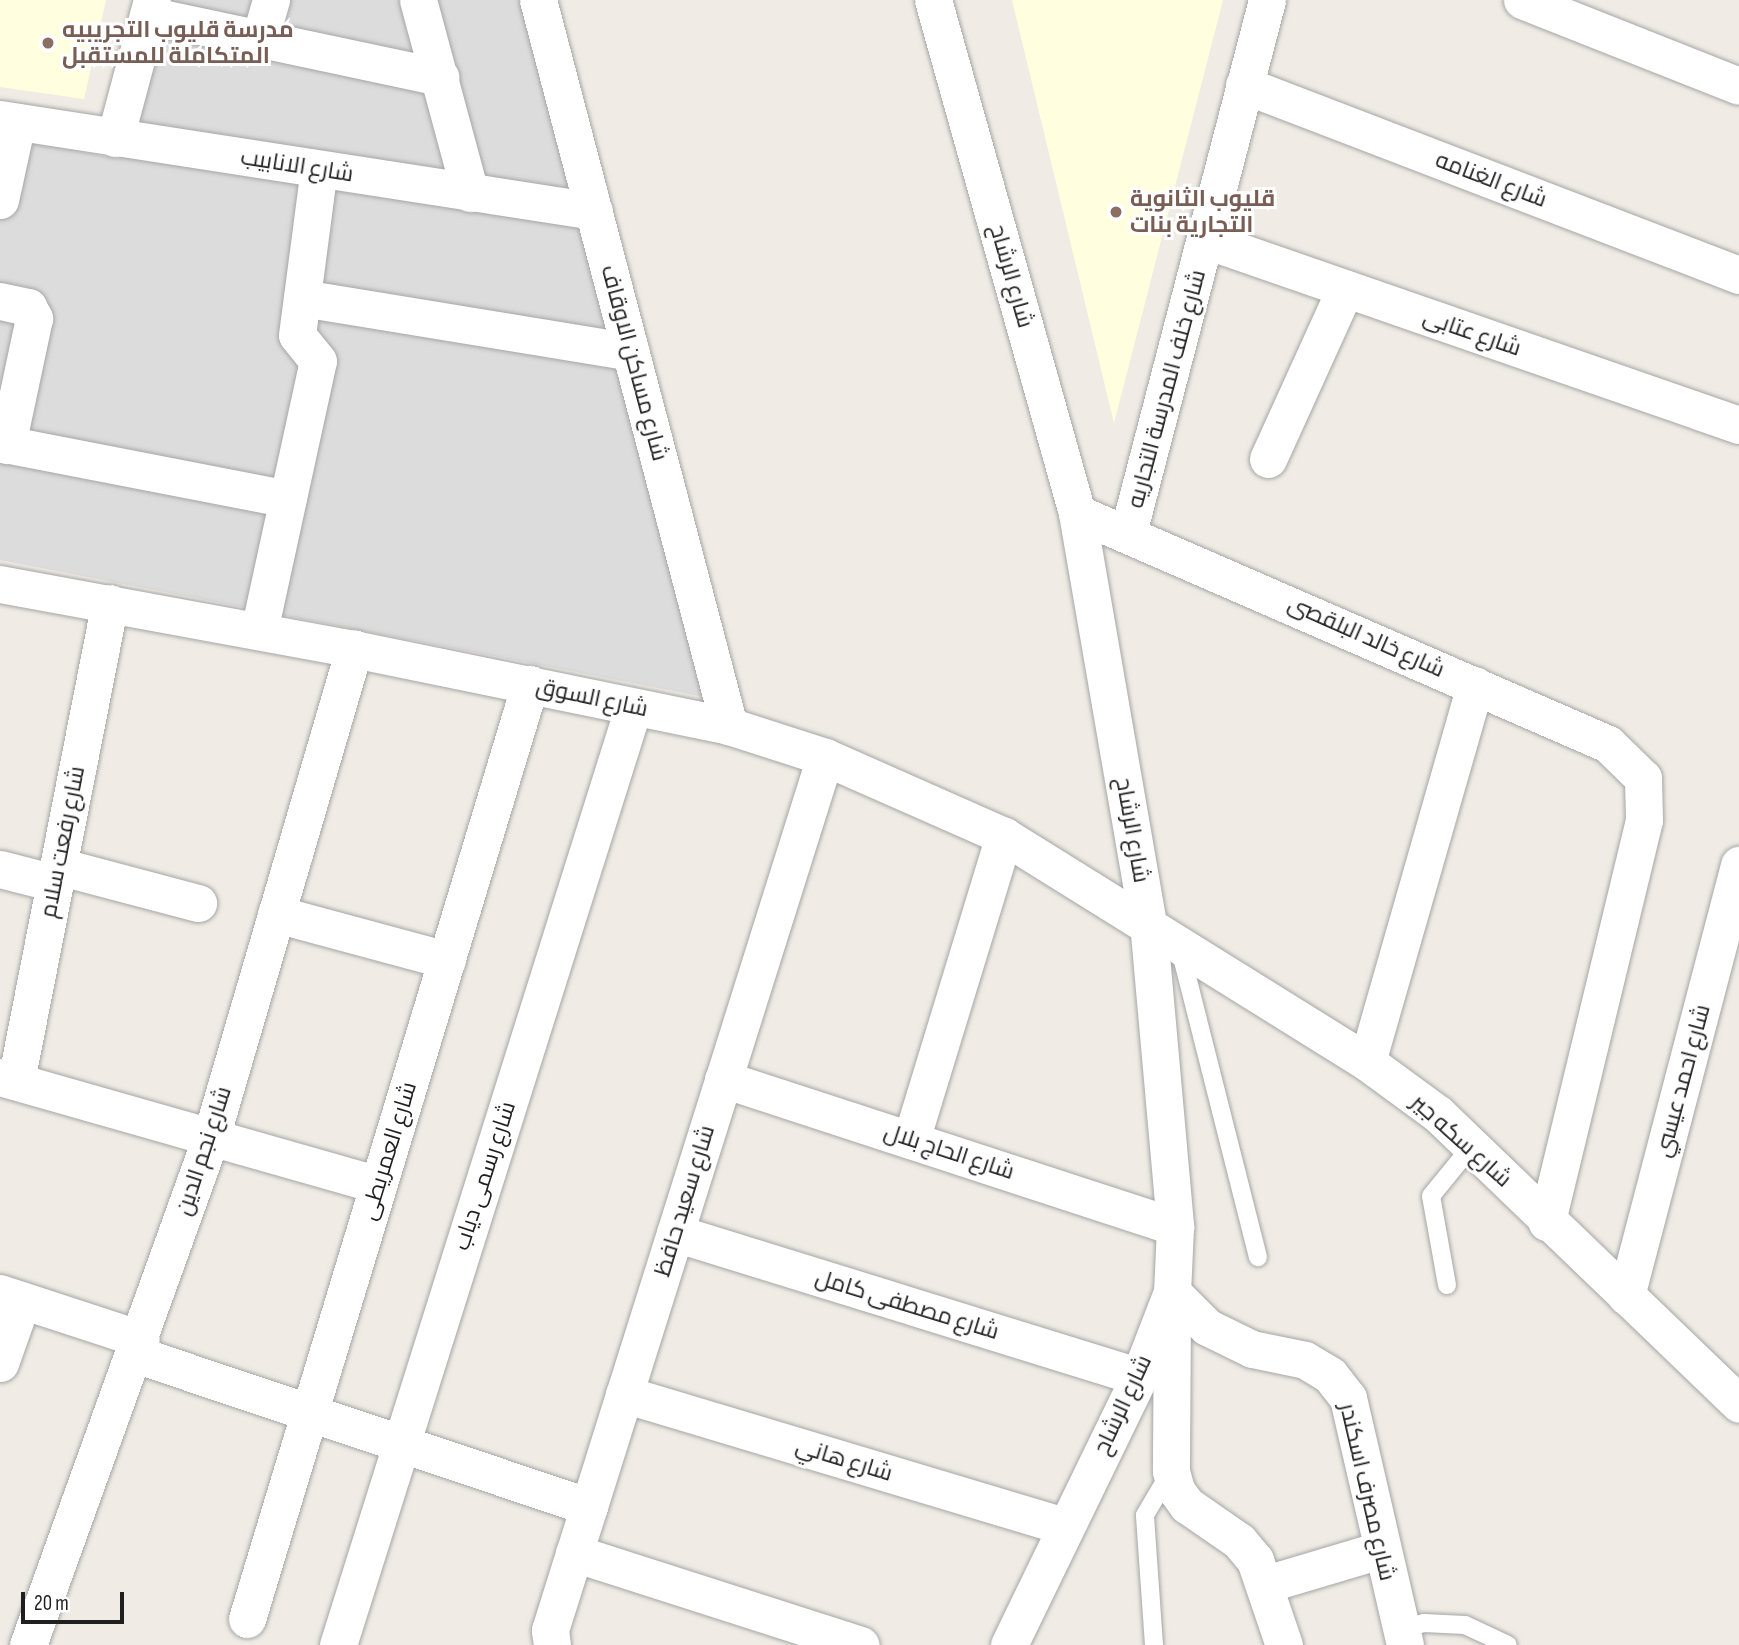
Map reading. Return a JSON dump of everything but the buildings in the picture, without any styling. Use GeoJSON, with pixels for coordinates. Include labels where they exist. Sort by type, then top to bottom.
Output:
{"type":"FeatureCollection","features":[{"type":"Feature","properties":{"kind":"street"},"geometry":{"type":"LineString","coordinates":[[260,38],[271,0]]}},
{"type":"Feature","properties":{"kind":"street"},"geometry":{"type":"LineString","coordinates":[[418,0],[470,193]]}},
{"type":"Feature","properties":{"kind":"street","name":"شارع مساكن الاوقاف"},"geometry":{"type":"LineString","coordinates":[[538,0],[729,726]]}},
{"type":"Feature","properties":{"kind":"street","name":"شارع الرشاح"},"geometry":{"type":"LineString","coordinates":[[933,0],[1077,513],[1147,922],[1175,1227],[1172,1292],[1139,1377],[1063,1526],[1009,1645]]}},
{"type":"Feature","properties":{"kind":"street","name":"شارع خلف المدرسة التجاريه"},"geometry":{"type":"LineString","coordinates":[[1128,533],[1267,0]]}},
{"type":"Feature","properties":{"kind":"street"},"geometry":{"type":"LineString","coordinates":[[1522,0],[1739,86]]}},
{"type":"Feature","properties":{"kind":"street"},"geometry":{"type":"LineString","coordinates":[[115,138],[150,8],[260,38],[440,76]]}},
{"type":"Feature","properties":{"kind":"street","name":"شارع الغنامه"},"geometry":{"type":"LineString","coordinates":[[1244,85],[1739,275]]}},
{"type":"Feature","properties":{"kind":"street"},"geometry":{"type":"LineString","coordinates":[[0,200],[8,121]]}},
{"type":"Feature","properties":{"kind":"street","name":"شارع الانابيب"},"geometry":{"type":"LineString","coordinates":[[8,121],[594,211]]}},
{"type":"Feature","properties":{"kind":"street"},"geometry":{"type":"LineString","coordinates":[[259,631],[318,361],[297,335],[318,169]]}},
{"type":"Feature","properties":{"kind":"street","name":"شارع عتابى"},"geometry":{"type":"LineString","coordinates":[[1206,240],[1738,420]]}},
{"type":"Feature","properties":{"kind":"street"},"geometry":{"type":"LineString","coordinates":[[1268,459],[1345,289]]}},
{"type":"Feature","properties":{"kind":"street"},"geometry":{"type":"LineString","coordinates":[[302,298],[631,352]]}},
{"type":"Feature","properties":{"kind":"street"},"geometry":{"type":"LineString","coordinates":[[0,301],[28,307],[34,317],[3,444],[288,499]]}},
{"type":"Feature","properties":{"kind":"street","name":"شارع خالد البلقصى"},"geometry":{"type":"LineString","coordinates":[[1077,513],[1608,744],[1643,778],[1644,820],[1547,1222]]}},
{"type":"Feature","properties":{"kind":"street","name":"شارع السوق"},"geometry":{"type":"LineString","coordinates":[[0,584],[354,649],[729,726],[825,757],[1004,836],[1147,922]]}},
{"type":"Feature","properties":{"kind":"street","name":"شارع رفعت سلام"},"geometry":{"type":"LineString","coordinates":[[8,1079],[57,875],[110,603]]}},
{"type":"Feature","properties":{"kind":"street","name":"شارع نجم الدين"},"geometry":{"type":"LineString","coordinates":[[28,1645],[138,1347],[211,1137],[354,649]]}},
{"type":"Feature","properties":{"kind":"street","name":"شارع العمريطى"},"geometry":{"type":"LineString","coordinates":[[247,1619],[530,684]]}},
{"type":"Feature","properties":{"kind":"street"},"geometry":{"type":"LineString","coordinates":[[1367,1062],[1475,685]]}},
{"type":"Feature","properties":{"kind":"street","name":"شارع رسمى دياب"},"geometry":{"type":"LineString","coordinates":[[338,1645],[633,708]]}},
{"type":"Feature","properties":{"kind":"street","name":"شارع سعيد حافظ"},"geometry":{"type":"LineString","coordinates":[[552,1645],[550,1630],[825,757]]}},
{"type":"Feature","properties":{"kind":"street"},"geometry":{"type":"LineString","coordinates":[[911,1140],[1004,836]]}},
{"type":"Feature","properties":{"kind":"street","name":"شارع احمد عيسي"},"geometry":{"type":"LineString","coordinates":[[1626,1296],[1739,865]]}},
{"type":"Feature","properties":{"kind":"street"},"geometry":{"type":"LineString","coordinates":[[0,869],[57,875],[198,903]]}},
{"type":"Feature","properties":{"kind":"street"},"geometry":{"type":"LineString","coordinates":[[276,915],[447,960]]}},
{"type":"Feature","properties":{"kind":"street","name":"شارع سكه جير"},"geometry":{"type":"LineString","coordinates":[[1147,922],[1367,1062],[1471,1147],[1739,1405]]}},
{"type":"Feature","properties":{"kind":"street"},"geometry":{"type":"LineString","coordinates":[[8,1079],[379,1185]]}},
{"type":"Feature","properties":{"kind":"street","name":"شارع الحاج بلال"},"geometry":{"type":"LineString","coordinates":[[723,1079],[1175,1227]]}},
{"type":"Feature","properties":{"kind":"street","name":"شارع مصطفى كامل"},"geometry":{"type":"LineString","coordinates":[[675,1233],[1139,1377]]}},
{"type":"Feature","properties":{"kind":"street"},"geometry":{"type":"LineString","coordinates":[[1172,1292],[1171,1471],[1187,1505],[1239,1541],[1266,1584],[1284,1645]]}},
{"type":"Feature","properties":{"kind":"street","name":"شارع مصرف اسكندر"},"geometry":{"type":"LineString","coordinates":[[1172,1292],[1229,1340],[1306,1360],[1330,1375],[1348,1398],[1356,1425],[1380,1550],[1403,1637]]}},
{"type":"Feature","properties":{"kind":"street"},"geometry":{"type":"LineString","coordinates":[[0,1363],[11,1297],[309,1413],[589,1507]]}},
{"type":"Feature","properties":{"kind":"street","name":"شارع هاني"},"geometry":{"type":"LineString","coordinates":[[624,1394],[1063,1526]]}},
{"type":"Feature","properties":{"kind":"street"},"geometry":{"type":"LineString","coordinates":[[1266,1584],[1380,1550]]}},
{"type":"Feature","properties":{"kind":"street"},"geometry":{"type":"LineString","coordinates":[[574,1553],[861,1645]]}},
{"type":"Feature","properties":{"kind":"lane"},"geometry":{"type":"LineString","coordinates":[[1178,942],[1258,1257]]}},
{"type":"Feature","properties":{"kind":"lane"},"geometry":{"type":"LineString","coordinates":[[1447,1285],[1431,1196],[1471,1147]]}},
{"type":"Feature","properties":{"kind":"lane"},"geometry":{"type":"LineString","coordinates":[[1154,1645],[1145,1515],[1171,1471]]}},
{"type":"Feature","properties":{"kind":"lane"},"geometry":{"type":"LineString","coordinates":[[1403,1637],[1455,1623],[1508,1645]]}},
{"type":"Feature","properties":{"kind":"shaded area","name":"مدرسة قليوب التجريبيه المتكاملة للمستقبل"},"geometry":{"type":"Polygon","coordinates":[[[0,0],[106,0],[84,99],[0,87],[0,0]]]}},
{"type":"Feature","properties":{"kind":"shaded area"},"geometry":{"type":"Polygon","coordinates":[[[164,0],[527,0],[704,697],[0,560],[0,136],[119,159],[164,0]]]}},
{"type":"Feature","properties":{"kind":"shaded area","name":"قليوب الثانوية التجارية بنات"},"geometry":{"type":"Polygon","coordinates":[[[1012,0],[1223,0],[1114,423],[1012,0]]]}},
{"type":"Feature","properties":{"kind":"place","name":"مدرسة قليوب التجريبيه المتكاملة للمستقبل"},"geometry":{"type":"Point","coordinates":[48,43]}},
{"type":"Feature","properties":{"kind":"place","name":"قليوب الثانوية التجارية بنات"},"geometry":{"type":"Point","coordinates":[1116,212]}}]}
